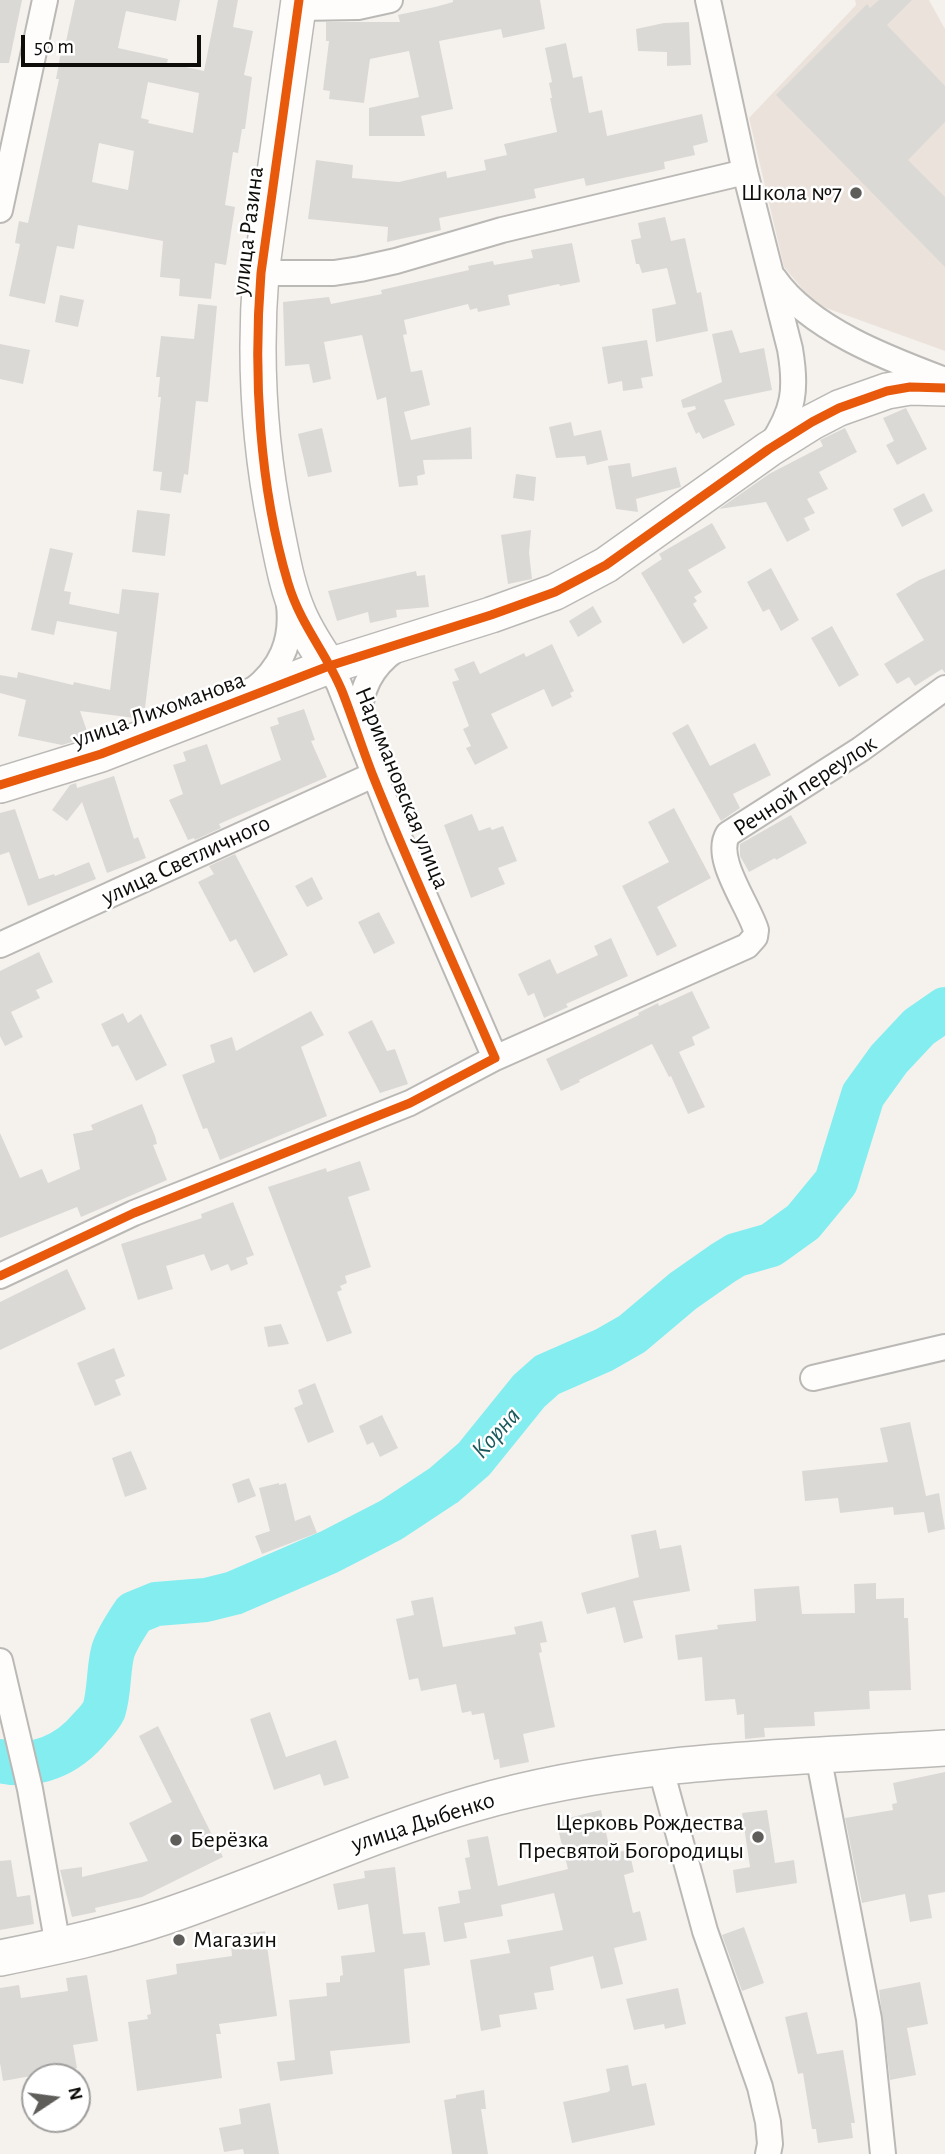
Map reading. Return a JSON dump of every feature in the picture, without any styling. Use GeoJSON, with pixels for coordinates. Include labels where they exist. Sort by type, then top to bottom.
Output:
{"type":"FeatureCollection","features":[{"type":"Feature","properties":{"kind":"street"},"geometry":{"type":"LineString","coordinates":[[0,210],[45,0]]}},
{"type":"Feature","properties":{"kind":"street","name":"улица Разина"},"geometry":{"type":"LineString","coordinates":[[329,666],[299,616],[287,579],[271,503],[260,418],[257,349],[261,273],[299,4],[358,7],[390,0]]}},
{"type":"Feature","properties":{"kind":"street","name":"Наримановская улица"},"geometry":{"type":"LineString","coordinates":[[708,0],[745,172],[794,375],[794,396],[789,415],[769,449]]}},
{"type":"Feature","properties":{"kind":"street","name":"улица Разина"},"geometry":{"type":"LineString","coordinates":[[261,273],[334,273],[360,269],[502,230],[745,172]]}},
{"type":"Feature","properties":{"kind":"street","name":"Наримановская улица"},"geometry":{"type":"LineString","coordinates":[[771,274],[782,290],[796,303],[855,342],[891,360],[945,380]]}},
{"type":"Feature","properties":{"kind":"street","name":"Наримановская улица"},"geometry":{"type":"LineString","coordinates":[[495,1058],[373,775],[339,684],[329,666],[532,601],[580,580],[812,422],[863,398],[887,391],[910,387],[945,388]]}},
{"type":"Feature","properties":{"kind":"street"},"geometry":{"type":"LineString","coordinates":[[234,703],[269,677],[285,651],[291,619],[287,579]]}},
{"type":"Feature","properties":{"kind":"street"},"geometry":{"type":"LineString","coordinates":[[362,745],[360,710],[370,673],[386,656],[410,641]]}},
{"type":"Feature","properties":{"kind":"street","name":"улица Лихоманова"},"geometry":{"type":"LineString","coordinates":[[0,785],[101,754],[329,666]]}},
{"type":"Feature","properties":{"kind":"street","name":"Речной переулок"},"geometry":{"type":"LineString","coordinates":[[495,1058],[747,946],[755,937],[756,930],[725,858],[724,841],[728,834],[881,736],[945,688]]}},
{"type":"Feature","properties":{"kind":"street","name":"улица Светличного"},"geometry":{"type":"LineString","coordinates":[[0,945],[373,775]]}},
{"type":"Feature","properties":{"kind":"street"},"geometry":{"type":"LineString","coordinates":[[0,1276],[134,1213],[410,1103],[495,1058]]}},
{"type":"Feature","properties":{"kind":"street"},"geometry":{"type":"LineString","coordinates":[[813,1378],[945,1347]]}},
{"type":"Feature","properties":{"kind":"street"},"geometry":{"type":"LineString","coordinates":[[0,1661],[20,1738],[58,1946]]}},
{"type":"Feature","properties":{"kind":"street","name":"улица Дыбенко"},"geometry":{"type":"LineString","coordinates":[[0,1958],[58,1946],[163,1918],[371,1838],[473,1804],[577,1778],[660,1766],[945,1748]]}},
{"type":"Feature","properties":{"kind":"street"},"geometry":{"type":"LineString","coordinates":[[818,1755],[869,2019],[883,2154]]}},
{"type":"Feature","properties":{"kind":"street"},"geometry":{"type":"LineString","coordinates":[[660,1766],[705,1931],[760,2087],[768,2122],[768,2154]]}},
{"type":"Feature","properties":{"kind":"shaded area","name":"Школа №7"},"geometry":{"type":"Polygon","coordinates":[[[855,0],[929,0],[945,29],[945,351],[815,304],[784,267],[749,118],[856,5],[855,0]]]}},
{"type":"Feature","properties":{"kind":"building"},"geometry":{"type":"Polygon","coordinates":[[[0,0],[22,0],[9,63],[0,63],[0,0]]]}},
{"type":"Feature","properties":{"kind":"building"},"geometry":{"type":"Polygon","coordinates":[[[75,0],[180,0],[176,21],[126,11],[118,48],[168,59],[167,63],[204,71],[218,0],[238,0],[233,27],[253,31],[244,75],[252,77],[245,129],[242,129],[238,153],[233,152],[225,205],[235,207],[226,265],[215,263],[211,299],[179,296],[180,279],[160,277],[163,241],[78,225],[74,249],[57,246],[45,304],[9,296],[20,244],[15,243],[19,221],[28,223],[59,79],[56,79],[62,46],[65,46],[75,0]],[[148,82],[141,118],[149,120],[148,123],[193,133],[199,93],[148,82]],[[99,143],[92,182],[128,190],[134,151],[99,143]]]}},
{"type":"Feature","properties":{"kind":"building"},"geometry":{"type":"Polygon","coordinates":[[[453,0],[540,0],[545,29],[503,38],[501,29],[439,41],[453,109],[421,116],[425,136],[369,136],[369,108],[419,97],[409,51],[370,59],[364,103],[329,99],[330,91],[323,90],[329,41],[326,41],[326,22],[400,22],[398,15],[453,0]]]}},
{"type":"Feature","properties":{"kind":"building"},"geometry":{"type":"Polygon","coordinates":[[[879,0],[912,0],[887,25],[945,86],[945,122],[908,160],[945,197],[945,267],[776,95],[867,4],[870,8],[879,0]]]}},
{"type":"Feature","properties":{"kind":"building"},"geometry":{"type":"Polygon","coordinates":[[[689,22],[691,65],[667,66],[667,52],[638,51],[636,29],[664,23],[689,22]]]}},
{"type":"Feature","properties":{"kind":"building"},"geometry":{"type":"Polygon","coordinates":[[[566,43],[573,78],[582,76],[589,113],[602,110],[607,136],[702,114],[708,142],[693,146],[695,155],[664,162],[665,169],[586,186],[584,178],[534,189],[536,198],[439,218],[441,230],[387,242],[388,227],[308,219],[316,160],[353,165],[352,178],[399,182],[446,171],[447,178],[486,170],[484,160],[507,155],[504,144],[557,132],[550,98],[549,83],[552,82],[545,48],[566,43]]]}},
{"type":"Feature","properties":{"kind":"building"},"geometry":{"type":"Polygon","coordinates":[[[665,217],[671,241],[685,238],[697,293],[701,292],[708,331],[656,342],[652,309],[676,304],[667,268],[642,273],[639,264],[636,264],[631,240],[641,238],[638,223],[665,217]]]}},
{"type":"Feature","properties":{"kind":"building"},"geometry":{"type":"Polygon","coordinates":[[[572,243],[580,282],[508,295],[510,305],[478,312],[477,308],[470,310],[468,304],[404,320],[407,334],[403,335],[411,372],[422,370],[430,405],[404,412],[411,440],[471,427],[472,459],[423,460],[425,474],[417,476],[418,485],[399,487],[386,397],[377,400],[362,335],[324,342],[331,379],[313,383],[309,364],[285,366],[283,302],[329,297],[331,304],[382,294],[381,290],[469,270],[468,266],[493,261],[494,265],[533,258],[531,250],[572,243]]]}},
{"type":"Feature","properties":{"kind":"building"},"geometry":{"type":"Polygon","coordinates":[[[60,295],[84,300],[78,327],[55,322],[60,295]]]}},
{"type":"Feature","properties":{"kind":"building"},"geometry":{"type":"Polygon","coordinates":[[[198,304],[217,306],[208,402],[196,401],[188,475],[184,474],[181,493],[160,490],[162,472],[153,471],[161,397],[158,397],[160,377],[156,377],[161,336],[194,339],[198,304]]]}},
{"type":"Feature","properties":{"kind":"building"},"geometry":{"type":"Polygon","coordinates":[[[732,330],[740,353],[764,348],[772,390],[724,400],[735,425],[703,439],[699,432],[696,434],[687,413],[696,409],[695,406],[683,408],[681,400],[722,382],[712,334],[732,330]]]}},
{"type":"Feature","properties":{"kind":"building"},"geometry":{"type":"Polygon","coordinates":[[[647,340],[653,376],[641,378],[643,388],[623,391],[622,381],[608,384],[602,347],[647,340]]]}},
{"type":"Feature","properties":{"kind":"building"},"geometry":{"type":"Polygon","coordinates":[[[0,344],[30,350],[23,384],[0,379],[0,344]]]}},
{"type":"Feature","properties":{"kind":"building"},"geometry":{"type":"Polygon","coordinates":[[[906,408],[927,449],[897,465],[886,445],[894,441],[883,418],[906,408]]]}},
{"type":"Feature","properties":{"kind":"building"},"geometry":{"type":"Polygon","coordinates":[[[571,422],[574,436],[601,430],[608,460],[587,465],[585,456],[556,458],[549,427],[571,422]]]}},
{"type":"Feature","properties":{"kind":"building"},"geometry":{"type":"Polygon","coordinates":[[[322,428],[332,472],[308,477],[298,434],[322,428]]]}},
{"type":"Feature","properties":{"kind":"building"},"geometry":{"type":"Polygon","coordinates":[[[845,428],[857,452],[819,472],[828,489],[807,499],[815,513],[804,518],[810,530],[787,542],[766,502],[719,509],[769,474],[823,446],[820,440],[845,428]]]}},
{"type":"Feature","properties":{"kind":"building"},"geometry":{"type":"Polygon","coordinates":[[[630,463],[632,477],[676,467],[681,487],[636,499],[638,512],[616,509],[608,466],[630,463]]]}},
{"type":"Feature","properties":{"kind":"building"},"geometry":{"type":"Polygon","coordinates":[[[516,474],[536,477],[534,501],[513,498],[516,474]]]}},
{"type":"Feature","properties":{"kind":"building"},"geometry":{"type":"Polygon","coordinates":[[[924,493],[933,511],[902,527],[893,509],[924,493]]]}},
{"type":"Feature","properties":{"kind":"building"},"geometry":{"type":"Polygon","coordinates":[[[137,510],[170,514],[165,556],[132,552],[137,510]]]}},
{"type":"Feature","properties":{"kind":"building"},"geometry":{"type":"Polygon","coordinates":[[[712,523],[726,548],[688,570],[702,592],[694,597],[697,601],[693,604],[708,628],[683,644],[641,573],[662,559],[659,554],[712,523]]]}},
{"type":"Feature","properties":{"kind":"building"},"geometry":{"type":"Polygon","coordinates":[[[531,530],[529,553],[532,579],[508,584],[501,535],[531,530]]]}},
{"type":"Feature","properties":{"kind":"building"},"geometry":{"type":"Polygon","coordinates":[[[50,548],[73,553],[64,591],[71,592],[69,604],[119,614],[122,589],[159,593],[145,708],[136,707],[135,718],[80,711],[89,737],[62,745],[18,736],[26,700],[0,693],[0,675],[17,678],[18,672],[73,685],[74,682],[110,690],[117,632],[57,621],[54,635],[31,630],[50,548]]]}},
{"type":"Feature","properties":{"kind":"building"},"geometry":{"type":"Polygon","coordinates":[[[771,568],[799,620],[781,631],[769,609],[763,612],[747,582],[771,568]]]}},
{"type":"Feature","properties":{"kind":"building"},"geometry":{"type":"Polygon","coordinates":[[[945,569],[945,673],[942,669],[915,686],[909,677],[897,684],[884,664],[924,640],[896,594],[945,569]]]}},
{"type":"Feature","properties":{"kind":"building"},"geometry":{"type":"Polygon","coordinates":[[[416,571],[417,576],[425,575],[429,607],[396,610],[397,617],[370,623],[368,612],[337,621],[328,591],[416,571]]]}},
{"type":"Feature","properties":{"kind":"building"},"geometry":{"type":"Polygon","coordinates":[[[593,606],[602,622],[578,637],[569,621],[593,606]]]}},
{"type":"Feature","properties":{"kind":"building"},"geometry":{"type":"Polygon","coordinates":[[[832,626],[859,675],[839,687],[811,638],[832,626]]]}},
{"type":"Feature","properties":{"kind":"building"},"geometry":{"type":"Polygon","coordinates":[[[552,644],[574,691],[570,693],[572,697],[552,707],[544,689],[491,714],[508,748],[475,765],[466,748],[471,746],[463,729],[469,726],[452,682],[459,680],[454,669],[474,661],[480,674],[524,653],[526,657],[552,644]]]}},
{"type":"Feature","properties":{"kind":"building"},"geometry":{"type":"Polygon","coordinates":[[[304,709],[315,740],[311,741],[327,777],[219,824],[221,828],[195,840],[188,840],[169,800],[183,794],[173,765],[186,761],[183,752],[207,744],[221,785],[281,760],[270,727],[279,724],[277,718],[304,709]]]}},
{"type":"Feature","properties":{"kind":"building"},"geometry":{"type":"Polygon","coordinates":[[[688,724],[710,766],[755,743],[771,775],[733,794],[740,808],[721,821],[672,733],[688,724]]]}},
{"type":"Feature","properties":{"kind":"building"},"geometry":{"type":"Polygon","coordinates":[[[114,776],[134,839],[138,837],[146,858],[107,873],[82,802],[67,821],[52,810],[70,785],[76,783],[77,788],[114,776]]]}},
{"type":"Feature","properties":{"kind":"building"},"geometry":{"type":"Polygon","coordinates":[[[674,808],[711,878],[657,907],[677,946],[657,956],[622,886],[669,862],[648,822],[674,808]]]}},
{"type":"Feature","properties":{"kind":"building"},"geometry":{"type":"Polygon","coordinates":[[[15,809],[39,879],[54,874],[55,876],[89,862],[96,879],[28,906],[9,852],[0,855],[0,813],[15,809]]]}},
{"type":"Feature","properties":{"kind":"building"},"geometry":{"type":"Polygon","coordinates":[[[472,814],[479,831],[503,826],[517,861],[498,868],[505,884],[471,898],[444,825],[472,814]]]}},
{"type":"Feature","properties":{"kind":"building"},"geometry":{"type":"Polygon","coordinates":[[[791,815],[807,843],[749,872],[740,856],[740,844],[791,815]]]}},
{"type":"Feature","properties":{"kind":"building"},"geometry":{"type":"Polygon","coordinates":[[[235,854],[288,955],[254,973],[236,939],[230,942],[198,882],[214,874],[209,866],[235,854]]]}},
{"type":"Feature","properties":{"kind":"building"},"geometry":{"type":"Polygon","coordinates":[[[312,877],[323,899],[307,907],[295,886],[312,877]]]}},
{"type":"Feature","properties":{"kind":"building"},"geometry":{"type":"Polygon","coordinates":[[[379,912],[395,943],[374,954],[358,922],[379,912]]]}},
{"type":"Feature","properties":{"kind":"building"},"geometry":{"type":"Polygon","coordinates":[[[611,938],[628,976],[566,1004],[568,1007],[544,1018],[534,993],[528,996],[518,974],[550,959],[557,974],[598,955],[594,946],[611,938]]]}},
{"type":"Feature","properties":{"kind":"building"},"geometry":{"type":"Polygon","coordinates":[[[39,952],[53,982],[36,990],[40,998],[11,1012],[23,1037],[5,1046],[0,1036],[0,971],[39,952]]]}},
{"type":"Feature","properties":{"kind":"building"},"geometry":{"type":"Polygon","coordinates":[[[692,991],[710,1028],[692,1037],[695,1045],[679,1052],[705,1107],[688,1114],[671,1076],[669,1077],[652,1044],[561,1091],[546,1059],[639,1015],[638,1013],[658,1003],[659,1006],[692,991]]]}},
{"type":"Feature","properties":{"kind":"building"},"geometry":{"type":"Polygon","coordinates":[[[311,1011],[324,1035],[301,1047],[327,1116],[220,1160],[207,1128],[203,1129],[182,1075],[215,1062],[210,1045],[232,1037],[236,1051],[311,1011]]]}},
{"type":"Feature","properties":{"kind":"building"},"geometry":{"type":"Polygon","coordinates":[[[123,1013],[128,1023],[141,1014],[167,1065],[136,1081],[118,1045],[112,1047],[101,1024],[123,1013]]]}},
{"type":"Feature","properties":{"kind":"building"},"geometry":{"type":"Polygon","coordinates":[[[372,1020],[387,1051],[395,1049],[408,1084],[380,1093],[348,1032],[372,1020]]]}},
{"type":"Feature","properties":{"kind":"building"},"geometry":{"type":"Polygon","coordinates":[[[142,1104],[155,1136],[157,1144],[153,1145],[167,1180],[81,1217],[77,1207],[0,1238],[0,1133],[20,1178],[42,1169],[48,1183],[80,1169],[73,1134],[93,1130],[91,1125],[142,1104]]]}},
{"type":"Feature","properties":{"kind":"building"},"geometry":{"type":"Polygon","coordinates":[[[360,1161],[370,1190],[348,1197],[371,1267],[345,1276],[347,1283],[340,1286],[342,1290],[337,1292],[352,1333],[327,1342],[268,1187],[326,1168],[327,1172],[360,1161]]]}},
{"type":"Feature","properties":{"kind":"building"},"geometry":{"type":"Polygon","coordinates":[[[233,1202],[254,1255],[246,1258],[248,1264],[231,1271],[228,1264],[211,1271],[204,1254],[166,1266],[173,1289],[138,1300],[121,1244],[202,1218],[201,1214],[233,1202]]]}},
{"type":"Feature","properties":{"kind":"building"},"geometry":{"type":"Polygon","coordinates":[[[67,1269],[86,1309],[0,1350],[0,1302],[67,1269]]]}},
{"type":"Feature","properties":{"kind":"building"},"geometry":{"type":"Polygon","coordinates":[[[281,1324],[289,1344],[268,1347],[264,1327],[281,1324]]]}},
{"type":"Feature","properties":{"kind":"building"},"geometry":{"type":"Polygon","coordinates":[[[114,1348],[125,1376],[115,1380],[121,1395],[95,1406],[77,1363],[114,1348]]]}},
{"type":"Feature","properties":{"kind":"building"},"geometry":{"type":"Polygon","coordinates":[[[315,1383],[334,1432],[308,1443],[294,1408],[303,1404],[298,1390],[315,1383]]]}},
{"type":"Feature","properties":{"kind":"building"},"geometry":{"type":"Polygon","coordinates":[[[382,1415],[398,1448],[380,1457],[373,1442],[367,1445],[359,1426],[382,1415]]]}},
{"type":"Feature","properties":{"kind":"building"},"geometry":{"type":"Polygon","coordinates":[[[910,1422],[926,1496],[939,1493],[945,1529],[928,1533],[924,1512],[894,1515],[893,1507],[840,1513],[838,1498],[805,1501],[802,1471],[888,1462],[880,1428],[910,1422]]]}},
{"type":"Feature","properties":{"kind":"building"},"geometry":{"type":"Polygon","coordinates":[[[131,1451],[147,1489],[125,1497],[112,1458],[131,1451]]]}},
{"type":"Feature","properties":{"kind":"building"},"geometry":{"type":"Polygon","coordinates":[[[249,1478],[256,1496],[238,1503],[232,1484],[249,1478]]]}},
{"type":"Feature","properties":{"kind":"building"},"geometry":{"type":"Polygon","coordinates":[[[286,1483],[295,1521],[310,1515],[317,1533],[262,1554],[255,1536],[270,1531],[259,1488],[286,1483]]]}},
{"type":"Feature","properties":{"kind":"building"},"geometry":{"type":"Polygon","coordinates":[[[656,1530],[660,1549],[681,1545],[690,1591],[633,1601],[643,1638],[624,1643],[615,1607],[587,1614],[581,1593],[639,1577],[631,1535],[656,1530]]]}},
{"type":"Feature","properties":{"kind":"building"},"geometry":{"type":"Polygon","coordinates":[[[876,1583],[876,1599],[904,1598],[904,1618],[908,1618],[911,1690],[869,1691],[870,1709],[814,1712],[815,1726],[764,1728],[765,1737],[745,1739],[744,1714],[737,1715],[735,1699],[705,1701],[702,1657],[678,1660],[675,1635],[718,1629],[717,1625],[756,1621],[754,1589],[799,1586],[802,1614],[855,1613],[854,1584],[876,1583]]]}},
{"type":"Feature","properties":{"kind":"building"},"geometry":{"type":"Polygon","coordinates":[[[433,1597],[443,1647],[516,1634],[514,1627],[542,1621],[547,1642],[540,1643],[542,1652],[539,1653],[555,1727],[523,1734],[529,1762],[500,1768],[499,1759],[494,1760],[484,1713],[462,1713],[456,1684],[421,1691],[418,1678],[409,1680],[396,1619],[414,1615],[411,1601],[433,1597]]]}},
{"type":"Feature","properties":{"kind":"building"},"geometry":{"type":"Polygon","coordinates":[[[270,1712],[286,1757],[336,1740],[349,1778],[324,1786],[320,1774],[274,1790],[250,1719],[270,1712]]]}},
{"type":"Feature","properties":{"kind":"building"},"geometry":{"type":"Polygon","coordinates":[[[158,1726],[223,1857],[142,1897],[95,1908],[96,1912],[72,1917],[60,1870],[82,1867],[82,1877],[148,1861],[129,1823],[172,1802],[139,1736],[158,1726]]]}},
{"type":"Feature","properties":{"kind":"building"},"geometry":{"type":"Polygon","coordinates":[[[945,1772],[945,1892],[928,1895],[932,1918],[910,1922],[905,1894],[862,1903],[845,1818],[893,1810],[892,1804],[897,1803],[893,1783],[945,1772]]]}},
{"type":"Feature","properties":{"kind":"building"},"geometry":{"type":"Polygon","coordinates":[[[601,1810],[609,1846],[617,1844],[618,1852],[629,1850],[634,1872],[624,1875],[633,1913],[640,1911],[647,1940],[614,1948],[623,1984],[601,1989],[593,1956],[550,1967],[554,1990],[534,1993],[537,2009],[499,2015],[501,2027],[481,2031],[470,1960],[510,1953],[507,1940],[563,1930],[554,1893],[501,1905],[503,1916],[464,1923],[467,1938],[444,1942],[438,1907],[460,1903],[458,1891],[471,1889],[465,1858],[470,1857],[467,1840],[488,1836],[498,1886],[568,1869],[556,1821],[601,1810]]]}},
{"type":"Feature","properties":{"kind":"building","name":"Церковь Рождества Пресвятой Богородицы"},"geometry":{"type":"Polygon","coordinates":[[[767,1810],[775,1863],[794,1860],[797,1883],[736,1893],[733,1870],[750,1867],[742,1813],[767,1810]]]}},
{"type":"Feature","properties":{"kind":"building"},"geometry":{"type":"Polygon","coordinates":[[[11,1860],[17,1897],[30,1895],[34,1924],[0,1930],[0,1861],[11,1860]]]}},
{"type":"Feature","properties":{"kind":"building"},"geometry":{"type":"Polygon","coordinates":[[[395,1867],[403,1934],[425,1932],[430,1965],[404,1969],[410,2043],[330,2051],[333,2074],[280,2081],[277,2062],[295,2060],[289,2000],[327,1996],[326,1983],[340,1982],[340,1976],[343,1975],[341,1956],[375,1952],[368,1904],[338,1910],[333,1884],[365,1878],[364,1871],[395,1867]]]}},
{"type":"Feature","properties":{"kind":"building"},"geometry":{"type":"Polygon","coordinates":[[[744,1927],[764,1983],[742,1991],[722,1935],[744,1927]]]}},
{"type":"Feature","properties":{"kind":"building"},"geometry":{"type":"Polygon","coordinates":[[[265,1931],[277,2016],[219,2024],[221,2034],[216,2034],[222,2078],[137,2091],[128,2022],[148,2019],[147,2015],[151,2014],[146,1980],[177,1974],[176,1964],[232,1956],[230,1936],[265,1931]]]}},
{"type":"Feature","properties":{"kind":"building"},"geometry":{"type":"Polygon","coordinates":[[[87,1975],[98,2041],[73,2045],[76,2063],[21,2063],[21,2078],[3,2081],[0,2063],[0,1988],[19,1985],[21,1998],[68,1991],[66,1978],[87,1975]]]}},
{"type":"Feature","properties":{"kind":"building"},"geometry":{"type":"Polygon","coordinates":[[[920,1982],[928,2024],[907,2028],[916,2075],[890,2080],[879,1990],[920,1982]]]}},
{"type":"Feature","properties":{"kind":"building"},"geometry":{"type":"Polygon","coordinates":[[[678,1988],[686,2024],[665,2029],[664,2024],[634,2030],[626,1999],[678,1988]]]}},
{"type":"Feature","properties":{"kind":"building"},"geometry":{"type":"Polygon","coordinates":[[[807,2012],[817,2054],[843,2050],[855,2123],[851,2123],[853,2138],[818,2143],[816,2129],[812,2129],[803,2073],[798,2074],[785,2017],[807,2012]]]}},
{"type":"Feature","properties":{"kind":"building"},"geometry":{"type":"Polygon","coordinates":[[[628,2065],[632,2086],[646,2083],[655,2125],[572,2143],[563,2102],[608,2092],[610,2090],[606,2069],[628,2065]]]}},
{"type":"Feature","properties":{"kind":"building"},"geometry":{"type":"Polygon","coordinates":[[[484,2090],[486,2109],[481,2109],[488,2154],[452,2154],[444,2100],[484,2090]]]}},
{"type":"Feature","properties":{"kind":"building"},"geometry":{"type":"Polygon","coordinates":[[[270,2103],[279,2154],[244,2154],[243,2149],[224,2152],[219,2128],[241,2124],[239,2109],[270,2103]]]}},
{"type":"Feature","properties":{"kind":"waterway","name":"Корна"},"geometry":{"type":"LineString","coordinates":[[0,1761],[26,1763],[50,1758],[72,1745],[95,1723],[104,1710],[113,1651],[134,1613],[156,1604],[206,1600],[234,1593],[329,1552],[391,1520],[444,1485],[474,1459],[529,1391],[547,1375],[604,1350],[632,1334],[683,1291],[723,1263],[736,1255],[771,1245],[803,1222],[836,1182],[863,1095],[889,1059],[919,1027],[945,1009]]}},
{"type":"Feature","properties":{"kind":"cycle path"},"geometry":{"type":"LineString","coordinates":[[0,1276],[134,1213],[410,1103],[495,1058],[387,812],[342,691],[293,598],[270,508],[258,389],[261,273],[299,0]]}},
{"type":"Feature","properties":{"kind":"cycle path"},"geometry":{"type":"LineString","coordinates":[[0,785],[101,754],[329,666],[555,592],[606,565],[769,449],[812,422],[839,408],[887,391],[910,387],[945,388]]}},
{"type":"Feature","properties":{"kind":"place","name":"Школа №7"},"geometry":{"type":"Point","coordinates":[856,193]}},
{"type":"Feature","properties":{"kind":"place","name":"Церковь Рождества Пресвятой Богородицы"},"geometry":{"type":"Point","coordinates":[758,1837]}},
{"type":"Feature","properties":{"kind":"place","name":"Берёзка"},"geometry":{"type":"Point","coordinates":[176,1840]}},
{"type":"Feature","properties":{"kind":"place","name":"Магазин"},"geometry":{"type":"Point","coordinates":[179,1940]}}]}
